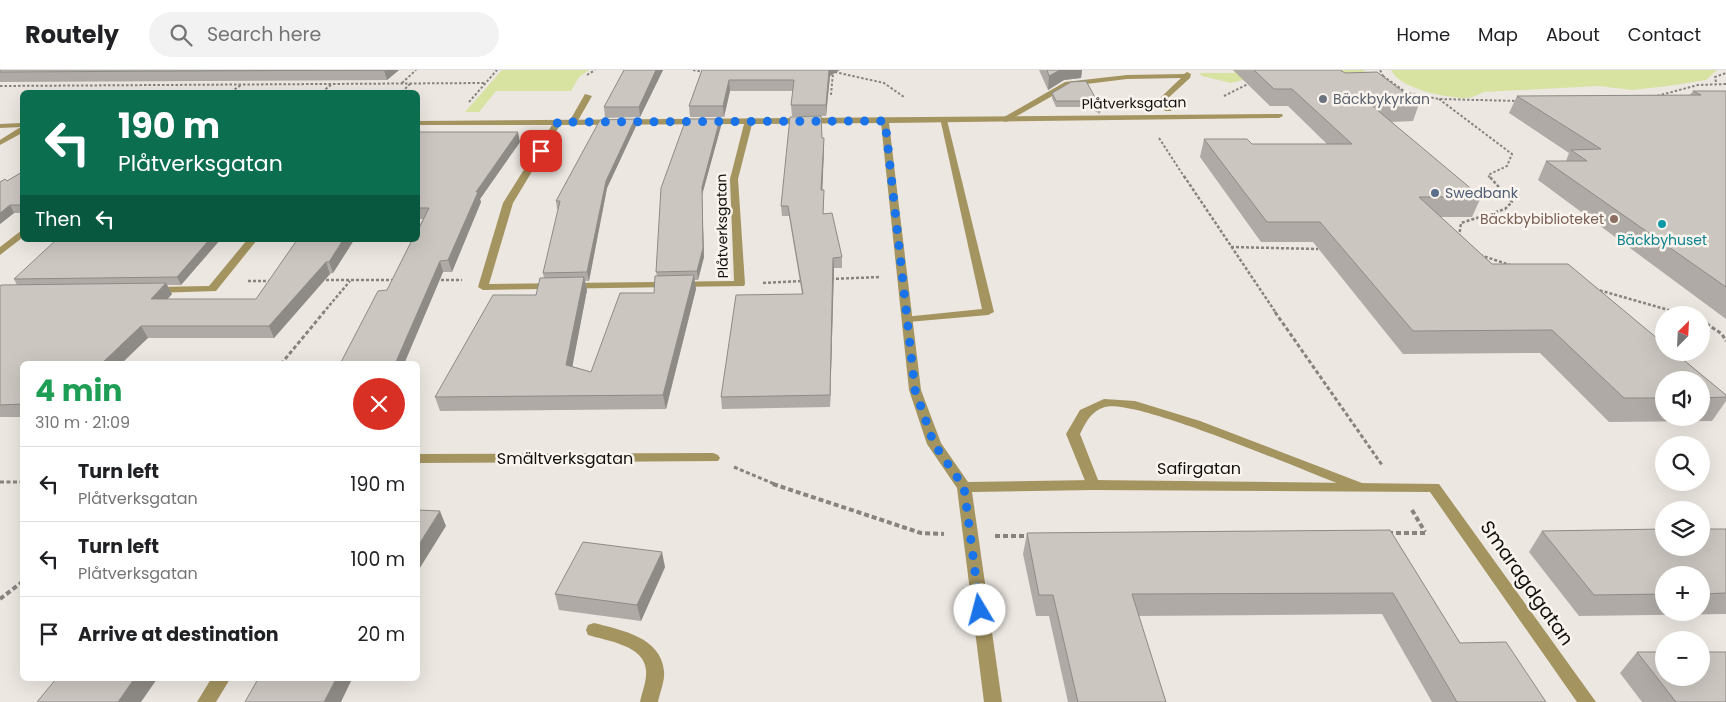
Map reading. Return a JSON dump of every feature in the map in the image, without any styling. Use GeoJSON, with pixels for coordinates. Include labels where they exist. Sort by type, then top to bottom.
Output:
{"type":"FeatureCollection","features":[{"type":"Feature","properties":{"kind":"street"},"geometry":{"type":"LineString","coordinates":[[1168,109],[1163,99],[1187,73]]}},
{"type":"Feature","properties":{"kind":"street"},"geometry":{"type":"LineString","coordinates":[[1002,120],[1068,84],[1127,77],[1187,73]]}},
{"type":"Feature","properties":{"kind":"street"},"geometry":{"type":"LineString","coordinates":[[573,122],[588,96]]}},
{"type":"Feature","properties":{"kind":"street","name":"Plåtverksgatan"},"geometry":{"type":"LineString","coordinates":[[420,123],[911,121],[1279,116]]}},
{"type":"Feature","properties":{"kind":"street"},"geometry":{"type":"LineString","coordinates":[[908,319],[988,312],[943,120]]}},
{"type":"Feature","properties":{"kind":"street"},"geometry":{"type":"LineString","coordinates":[[885,121],[915,390],[934,444],[964,487],[969,536],[993,702]]}},
{"type":"Feature","properties":{"kind":"street"},"geometry":{"type":"LineString","coordinates":[[485,280],[508,203],[558,122]]}},
{"type":"Feature","properties":{"kind":"street","name":"Plåtverksgatan"},"geometry":{"type":"LineString","coordinates":[[485,280],[483,287],[740,284],[734,179],[749,122]]}},
{"type":"Feature","properties":{"kind":"street"},"geometry":{"type":"LineString","coordinates":[[0,126],[20,125]]}},
{"type":"Feature","properties":{"kind":"street"},"geometry":{"type":"LineString","coordinates":[[0,143],[20,131]]}},
{"type":"Feature","properties":{"kind":"street"},"geometry":{"type":"LineString","coordinates":[[0,252],[20,235]]}},
{"type":"Feature","properties":{"kind":"street"},"geometry":{"type":"LineString","coordinates":[[144,290],[212,289],[250,242]]}},
{"type":"Feature","properties":{"kind":"street"},"geometry":{"type":"LineString","coordinates":[[1093,485],[1073,434],[1084,413],[1104,403],[1135,405],[1195,424],[1357,486]]}},
{"type":"Feature","properties":{"kind":"street","name":"Smältverksgatan"},"geometry":{"type":"LineString","coordinates":[[420,459],[713,458]]}},
{"type":"Feature","properties":{"kind":"street","name":"Safirgatan"},"geometry":{"type":"LineString","coordinates":[[964,487],[1093,485],[1434,487]]}},
{"type":"Feature","properties":{"kind":"street","name":"Smaragdgatan"},"geometry":{"type":"LineString","coordinates":[[1434,487],[1588,702]]}},
{"type":"Feature","properties":{"kind":"street"},"geometry":{"type":"LineString","coordinates":[[594,630],[630,641],[648,652],[655,670],[649,702]]}},
{"type":"Feature","properties":{"kind":"street"},"geometry":{"type":"LineString","coordinates":[[206,702],[220,681]]}},
{"type":"Feature","properties":{"kind":"path"},"geometry":{"type":"LineString","coordinates":[[402,84],[416,70]]}},
{"type":"Feature","properties":{"kind":"path"},"geometry":{"type":"LineString","coordinates":[[454,123],[459,114],[496,70]]}},
{"type":"Feature","properties":{"kind":"path"},"geometry":{"type":"LineString","coordinates":[[693,70],[711,74]]}},
{"type":"Feature","properties":{"kind":"path"},"geometry":{"type":"LineString","coordinates":[[826,70],[884,83],[906,98],[912,112],[911,121]]}},
{"type":"Feature","properties":{"kind":"path"},"geometry":{"type":"LineString","coordinates":[[1380,70],[1383,76],[1407,93],[1439,99],[1519,102]]}},
{"type":"Feature","properties":{"kind":"path"},"geometry":{"type":"LineString","coordinates":[[831,96],[833,71]]}},
{"type":"Feature","properties":{"kind":"path"},"geometry":{"type":"LineString","coordinates":[[1716,82],[1715,77],[1726,73]]}},
{"type":"Feature","properties":{"kind":"path"},"geometry":{"type":"LineString","coordinates":[[1374,76],[1383,76]]}},
{"type":"Feature","properties":{"kind":"path"},"geometry":{"type":"LineString","coordinates":[[318,84],[323,79]]}},
{"type":"Feature","properties":{"kind":"path"},"geometry":{"type":"LineString","coordinates":[[144,85],[152,80]]}},
{"type":"Feature","properties":{"kind":"path"},"geometry":{"type":"LineString","coordinates":[[231,85],[238,80]]}},
{"type":"Feature","properties":{"kind":"path"},"geometry":{"type":"LineString","coordinates":[[60,86],[67,82]]}},
{"type":"Feature","properties":{"kind":"path"},"geometry":{"type":"LineString","coordinates":[[1650,98],[1693,86],[1716,82],[1726,84]]}},
{"type":"Feature","properties":{"kind":"path"},"geometry":{"type":"LineString","coordinates":[[0,86],[485,83]]}},
{"type":"Feature","properties":{"kind":"path"},"geometry":{"type":"LineString","coordinates":[[1222,98],[1230,92],[1251,83]]}},
{"type":"Feature","properties":{"kind":"path"},"geometry":{"type":"LineString","coordinates":[[234,90],[242,84]]}},
{"type":"Feature","properties":{"kind":"path"},"geometry":{"type":"LineString","coordinates":[[324,90],[332,84]]}},
{"type":"Feature","properties":{"kind":"path"},"geometry":{"type":"LineString","coordinates":[[404,90],[411,84]]}},
{"type":"Feature","properties":{"kind":"path"},"geometry":{"type":"LineString","coordinates":[[1439,99],[1512,154],[1507,166],[1488,175],[1512,202],[1506,209],[1461,223],[1459,238]]}},
{"type":"Feature","properties":{"kind":"path"},"geometry":{"type":"LineString","coordinates":[[1145,118],[1230,247],[1368,447]]}},
{"type":"Feature","properties":{"kind":"path"},"geometry":{"type":"LineString","coordinates":[[1230,247],[1318,249]]}},
{"type":"Feature","properties":{"kind":"path"},"geometry":{"type":"LineString","coordinates":[[1472,253],[1510,265]]}},
{"type":"Feature","properties":{"kind":"path"},"geometry":{"type":"LineString","coordinates":[[826,280],[903,275]]}},
{"type":"Feature","properties":{"kind":"path"},"geometry":{"type":"LineString","coordinates":[[283,361],[350,280]]}},
{"type":"Feature","properties":{"kind":"path"},"geometry":{"type":"LineString","coordinates":[[312,281],[398,280]]}},
{"type":"Feature","properties":{"kind":"path"},"geometry":{"type":"LineString","coordinates":[[427,280],[485,280]]}},
{"type":"Feature","properties":{"kind":"path"},"geometry":{"type":"LineString","coordinates":[[740,284],[807,280]]}},
{"type":"Feature","properties":{"kind":"path"},"geometry":{"type":"LineString","coordinates":[[218,282],[274,281]]}},
{"type":"Feature","properties":{"kind":"path"},"geometry":{"type":"LineString","coordinates":[[1593,289],[1655,306]]}},
{"type":"Feature","properties":{"kind":"path"},"geometry":{"type":"LineString","coordinates":[[1710,326],[1722,334],[1726,341]]}},
{"type":"Feature","properties":{"kind":"path"},"geometry":{"type":"LineString","coordinates":[[713,458],[762,480],[921,533],[969,536],[1039,536]]}},
{"type":"Feature","properties":{"kind":"path"},"geometry":{"type":"LineString","coordinates":[[0,482],[20,482]]}},
{"type":"Feature","properties":{"kind":"path"},"geometry":{"type":"LineString","coordinates":[[1386,533],[1426,533]]}},
{"type":"Feature","properties":{"kind":"path"},"geometry":{"type":"LineString","coordinates":[[0,599],[20,584]]}},
{"type":"Feature","properties":{"kind":"green space"},"geometry":{"type":"Polygon","coordinates":[[[502,70],[589,70],[579,77],[571,91],[496,91],[479,112],[465,112],[502,70]]]}},
{"type":"Feature","properties":{"kind":"green space"},"geometry":{"type":"Polygon","coordinates":[[[1233,70],[1366,70],[1361,73],[1280,76],[1231,83],[1202,76],[1199,73],[1235,73],[1233,70]]]}},
{"type":"Feature","properties":{"kind":"green space"},"geometry":{"type":"Polygon","coordinates":[[[1391,70],[1717,70],[1706,80],[1633,90],[1598,86],[1484,92],[1466,98],[1436,94],[1413,87],[1396,77],[1391,70]]]}},
{"type":"Feature","properties":{"kind":"building"},"geometry":{"type":"Polygon","coordinates":[[[0,70],[385,70],[0,72],[0,70]]]}},
{"type":"Feature","properties":{"kind":"building"},"geometry":{"type":"Polygon","coordinates":[[[624,70],[656,70],[639,107],[604,107],[624,70]]]}},
{"type":"Feature","properties":{"kind":"building"},"geometry":{"type":"Polygon","coordinates":[[[702,70],[829,70],[826,105],[791,105],[794,80],[729,80],[723,106],[689,106],[702,70]]]}},
{"type":"Feature","properties":{"kind":"building"},"geometry":{"type":"Polygon","coordinates":[[[1047,70],[1060,70],[1049,76],[1047,70]]]}},
{"type":"Feature","properties":{"kind":"building"},"geometry":{"type":"Polygon","coordinates":[[[1254,70],[1340,70],[1345,73],[1377,72],[1419,104],[1370,104],[1481,197],[1419,197],[1492,264],[1568,264],[1655,336],[1655,361],[1685,361],[1697,371],[1655,371],[1655,398],[1624,398],[1552,330],[1413,331],[1320,222],[1267,222],[1204,139],[1247,139],[1252,144],[1352,144],[1292,89],[1274,89],[1254,70]]]}},
{"type":"Feature","properties":{"kind":"building"},"geometry":{"type":"Polygon","coordinates":[[[1086,81],[1101,108],[1089,101],[1056,101],[1052,93],[1071,82],[1086,81]]]}},
{"type":"Feature","properties":{"kind":"building","name":"Bäckbyhuset"},"geometry":{"type":"Polygon","coordinates":[[[1693,91],[1726,91],[1726,287],[1546,161],[1587,161],[1571,150],[1601,149],[1517,96],[1701,95],[1693,91]]]}},
{"type":"Feature","properties":{"kind":"building"},"geometry":{"type":"Polygon","coordinates":[[[821,116],[822,138],[824,138],[821,190],[824,190],[823,214],[832,213],[842,257],[833,258],[830,395],[721,397],[736,295],[803,294],[788,206],[781,206],[790,117],[821,116]]]}},
{"type":"Feature","properties":{"kind":"building"},"geometry":{"type":"Polygon","coordinates":[[[635,119],[606,181],[587,272],[543,273],[560,201],[556,201],[600,120],[635,119]]]}},
{"type":"Feature","properties":{"kind":"building"},"geometry":{"type":"Polygon","coordinates":[[[686,119],[720,119],[702,187],[703,248],[697,271],[656,272],[661,188],[686,119]]]}},
{"type":"Feature","properties":{"kind":"building"},"geometry":{"type":"Polygon","coordinates":[[[420,132],[518,132],[476,192],[478,192],[448,260],[440,261],[396,361],[342,361],[378,291],[387,290],[411,242],[420,242],[420,226],[429,208],[420,208],[420,132]]]}},
{"type":"Feature","properties":{"kind":"building"},"geometry":{"type":"Polygon","coordinates":[[[20,173],[20,205],[10,205],[0,213],[0,182],[5,179],[7,181],[20,173]]]}},
{"type":"Feature","properties":{"kind":"building"},"geometry":{"type":"Polygon","coordinates":[[[54,242],[207,242],[177,277],[14,279],[54,242]]]}},
{"type":"Feature","properties":{"kind":"building"},"geometry":{"type":"Polygon","coordinates":[[[296,242],[342,242],[329,262],[326,262],[269,326],[141,326],[104,361],[20,361],[20,404],[0,405],[1,285],[166,283],[151,299],[256,299],[296,242]]]}},
{"type":"Feature","properties":{"kind":"building"},"geometry":{"type":"Polygon","coordinates":[[[694,275],[663,395],[435,397],[493,295],[536,295],[540,278],[584,277],[566,365],[591,372],[620,293],[654,293],[655,276],[694,275]]]}},
{"type":"Feature","properties":{"kind":"building"},"geometry":{"type":"Polygon","coordinates":[[[1710,382],[1726,395],[1726,397],[1710,398],[1710,382]]]}},
{"type":"Feature","properties":{"kind":"building"},"geometry":{"type":"Polygon","coordinates":[[[420,510],[440,511],[420,543],[420,510]]]}},
{"type":"Feature","properties":{"kind":"building"},"geometry":{"type":"Polygon","coordinates":[[[1655,529],[1655,556],[1710,556],[1710,529],[1726,529],[1726,593],[1710,594],[1710,566],[1655,566],[1655,594],[1594,595],[1542,531],[1655,529]]]}},
{"type":"Feature","properties":{"kind":"building"},"geometry":{"type":"Polygon","coordinates":[[[1390,530],[1460,643],[1506,642],[1546,702],[1457,702],[1393,593],[1132,594],[1166,702],[1078,702],[1053,595],[1039,595],[1027,533],[1390,530]]]}},
{"type":"Feature","properties":{"kind":"building"},"geometry":{"type":"Polygon","coordinates":[[[583,542],[662,552],[637,605],[555,594],[583,542]]]}},
{"type":"Feature","properties":{"kind":"building"},"geometry":{"type":"Polygon","coordinates":[[[1637,652],[1655,652],[1655,675],[1637,652]]]}},
{"type":"Feature","properties":{"kind":"building"},"geometry":{"type":"Polygon","coordinates":[[[1710,652],[1726,652],[1726,702],[1676,702],[1664,686],[1710,686],[1710,652]]]}},
{"type":"Feature","properties":{"kind":"building"},"geometry":{"type":"Polygon","coordinates":[[[54,681],[133,681],[118,702],[37,702],[54,681]]]}},
{"type":"Feature","properties":{"kind":"building"},"geometry":{"type":"Polygon","coordinates":[[[257,681],[335,681],[324,702],[245,702],[257,681]]]}},
{"type":"Feature","properties":{"kind":"place","name":"Bäckbykyrkan"},"geometry":{"type":"Point","coordinates":[1323,99]}},
{"type":"Feature","properties":{"kind":"place","name":"Swedbank"},"geometry":{"type":"Point","coordinates":[1435,193]}},
{"type":"Feature","properties":{"kind":"place","name":"Bäckbybiblioteket"},"geometry":{"type":"Point","coordinates":[1614,219]}},
{"type":"Feature","properties":{"kind":"place","name":"Bäckbyhuset"},"geometry":{"type":"Point","coordinates":[1662,224]}},
{"type":"Feature","properties":{"kind":"route"},"geometry":{"type":"LineString","coordinates":[[541,151],[558,122],[885,121],[915,390],[934,444],[964,487],[980,610]]}}]}
